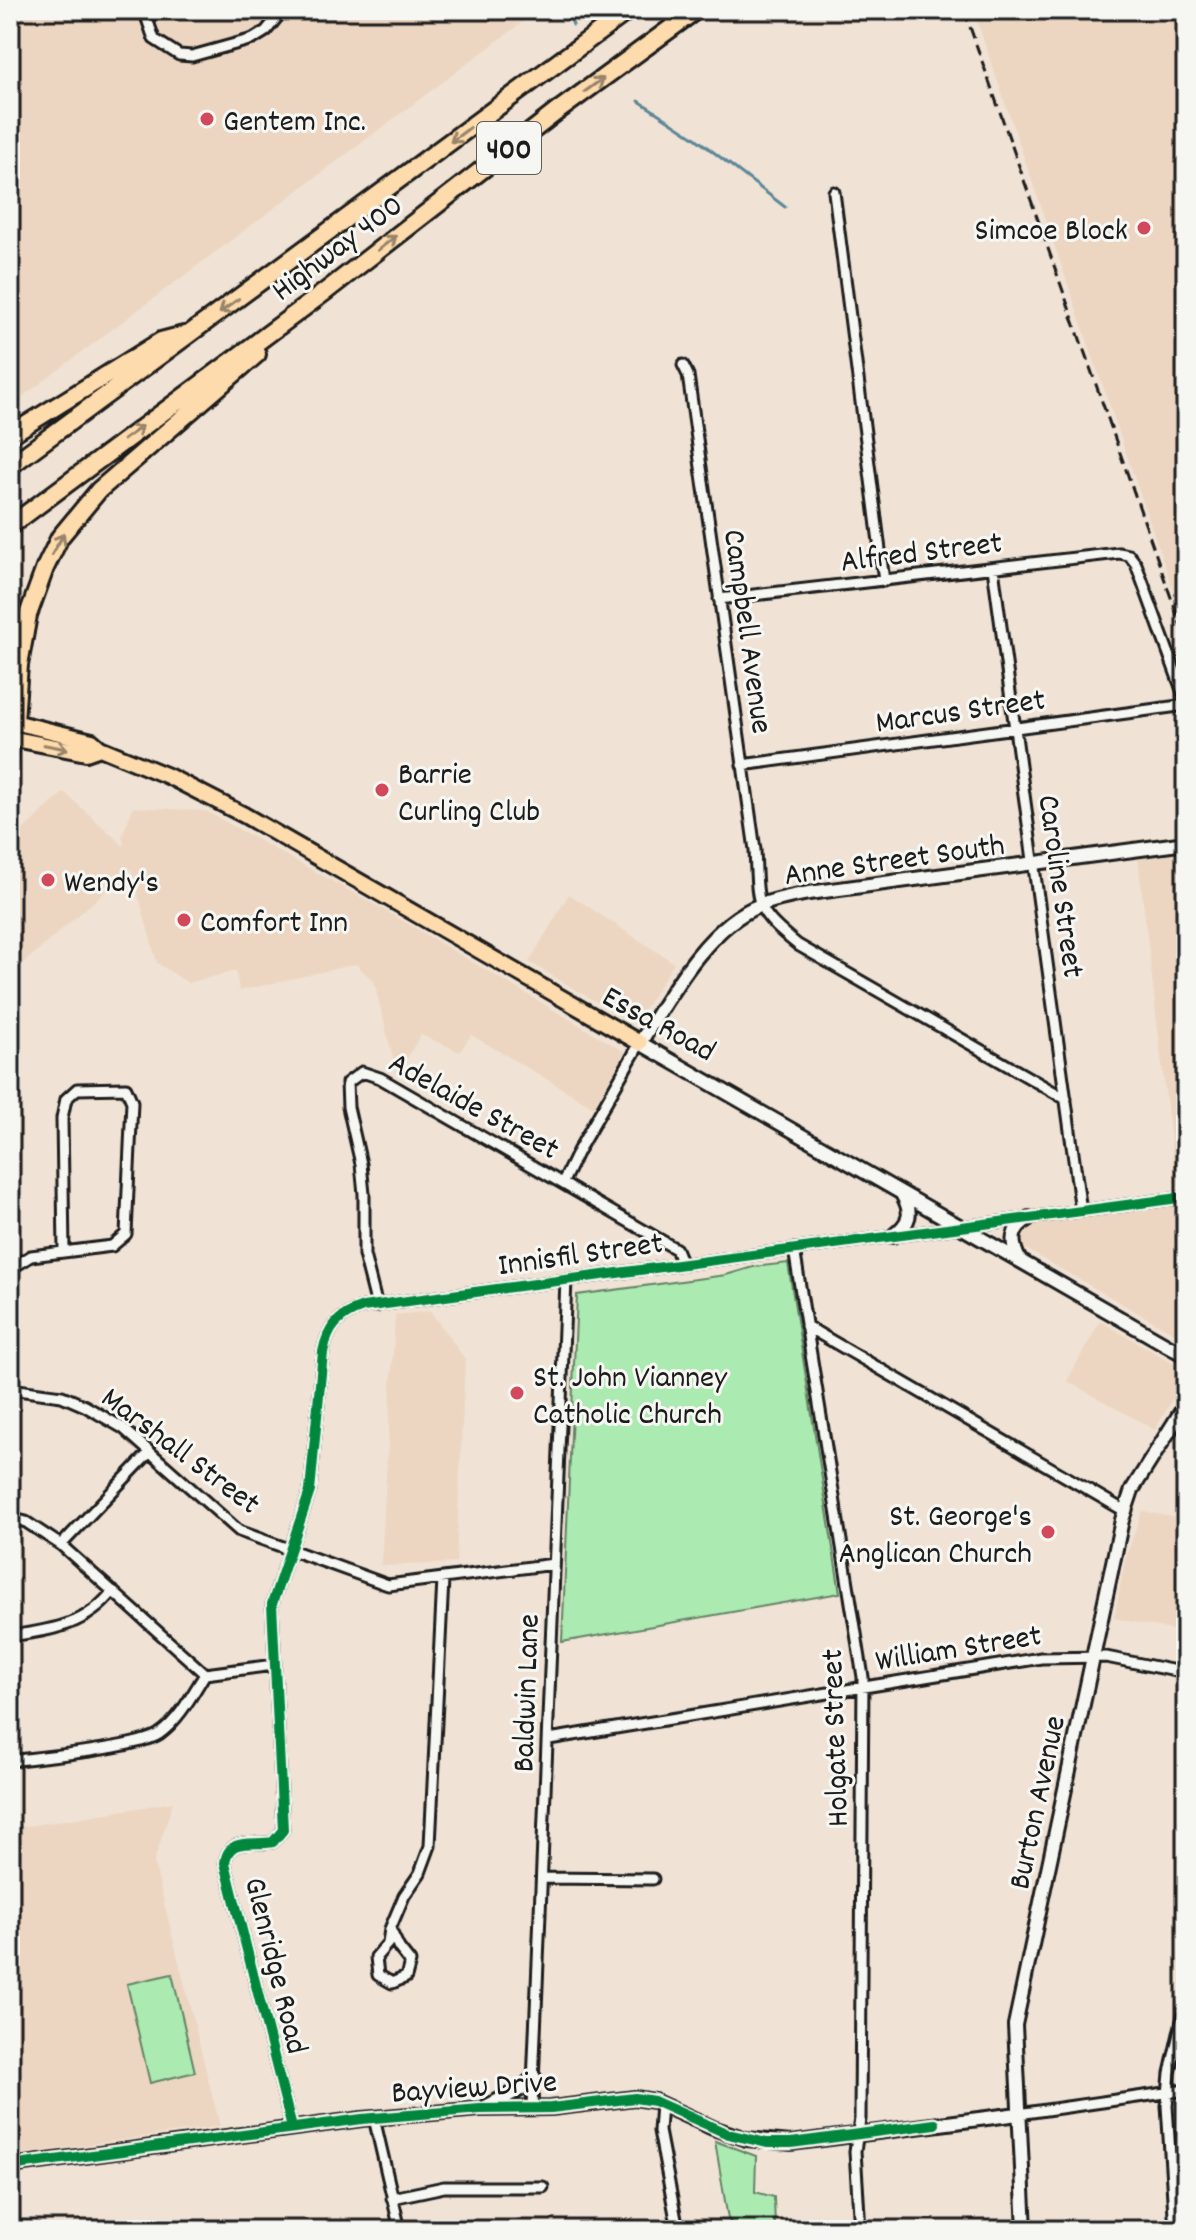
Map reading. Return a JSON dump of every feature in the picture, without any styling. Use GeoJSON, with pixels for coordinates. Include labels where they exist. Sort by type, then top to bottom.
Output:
{"type":"FeatureCollection","features":[{"type":"Feature","properties":{"kind":"highway","name":"Highway 400"},"geometry":{"type":"LineString","coordinates":[[10,466],[629,10]]}},
{"type":"Feature","properties":{"kind":"highway","name":"Highway 400"},"geometry":{"type":"LineString","coordinates":[[10,526],[326,291],[543,122],[696,10]]}},
{"type":"Feature","properties":{"kind":"highway"},"geometry":{"type":"LineString","coordinates":[[11,731],[28,615],[60,537],[99,490],[326,291]]}},
{"type":"Feature","properties":{"kind":"highway"},"geometry":{"type":"LineString","coordinates":[[10,435],[161,341],[194,332]]}},
{"type":"Feature","properties":{"kind":"highway"},"geometry":{"type":"LineString","coordinates":[[10,661],[15,654],[20,627],[28,615]]}},
{"type":"Feature","properties":{"kind":"main road","name":"Essa Road"},"geometry":{"type":"LineString","coordinates":[[11,731],[92,741],[100,748],[168,776],[244,815],[640,1043]]}},
{"type":"Feature","properties":{"kind":"street"},"geometry":{"type":"LineString","coordinates":[[144,10],[154,39],[179,55],[192,56],[253,39],[266,31],[279,15]]}},
{"type":"Feature","properties":{"kind":"street"},"geometry":{"type":"LineString","coordinates":[[1183,10],[1186,23]]}},
{"type":"Feature","properties":{"kind":"street"},"geometry":{"type":"LineString","coordinates":[[834,192],[884,581]]}},
{"type":"Feature","properties":{"kind":"street","name":"Campbell Avenue"},"geometry":{"type":"LineString","coordinates":[[683,365],[688,375],[755,850],[758,905]]}},
{"type":"Feature","properties":{"kind":"street","name":"Alfred Street"},"geometry":{"type":"LineString","coordinates":[[719,599],[1109,552],[1129,555],[1142,579],[1186,703]]}},
{"type":"Feature","properties":{"kind":"street","name":"Caroline Street"},"geometry":{"type":"LineString","coordinates":[[993,568],[1081,1211]]}},
{"type":"Feature","properties":{"kind":"street","name":"Marcus Street"},"geometry":{"type":"LineString","coordinates":[[742,765],[1186,703]]}},
{"type":"Feature","properties":{"kind":"street"},"geometry":{"type":"LineString","coordinates":[[10,765],[11,731]]}},
{"type":"Feature","properties":{"kind":"street","name":"Anne Street South"},"geometry":{"type":"LineString","coordinates":[[563,1182],[640,1043],[688,965],[727,926],[758,905],[809,893],[1186,843]]}},
{"type":"Feature","properties":{"kind":"street"},"geometry":{"type":"LineString","coordinates":[[758,905],[773,925],[798,945],[1066,1099]]}},
{"type":"Feature","properties":{"kind":"street","name":"Essa Road"},"geometry":{"type":"LineString","coordinates":[[640,1043],[1186,1356]]}},
{"type":"Feature","properties":{"kind":"street","name":"Adelaide Street"},"geometry":{"type":"LineString","coordinates":[[377,1306],[364,1255],[361,1164],[348,1107],[347,1083],[362,1072],[380,1078],[676,1249],[682,1264]]}},
{"type":"Feature","properties":{"kind":"street"},"geometry":{"type":"LineString","coordinates":[[10,1269],[31,1256],[112,1246],[126,1234],[132,1102],[126,1088],[77,1089],[66,1099],[62,1118],[64,1251]]}},
{"type":"Feature","properties":{"kind":"street"},"geometry":{"type":"LineString","coordinates":[[893,1236],[904,1228],[909,1215],[909,1206],[900,1191]]}},
{"type":"Feature","properties":{"kind":"street","name":"Innisfil Street"},"geometry":{"type":"LineString","coordinates":[[274,1665],[272,1604],[310,1491],[323,1352],[328,1333],[344,1315],[363,1307],[1186,1197]]}},
{"type":"Feature","properties":{"kind":"street"},"geometry":{"type":"LineString","coordinates":[[1019,1259],[1013,1246],[1013,1235],[1016,1228],[1029,1218]]}},
{"type":"Feature","properties":{"kind":"street","name":"Holgate Street"},"geometry":{"type":"LineString","coordinates":[[794,1249],[863,1687],[860,2119],[855,2151],[860,2230]]}},
{"type":"Feature","properties":{"kind":"street","name":"Baldwin Lane"},"geometry":{"type":"LineString","coordinates":[[532,2108],[566,1280]]}},
{"type":"Feature","properties":{"kind":"street"},"geometry":{"type":"LineString","coordinates":[[806,1326],[1125,1511]]}},
{"type":"Feature","properties":{"kind":"street","name":"Marshall Street"},"geometry":{"type":"LineString","coordinates":[[10,1389],[62,1396],[123,1428],[239,1531],[388,1585],[554,1564]]}},
{"type":"Feature","properties":{"kind":"street","name":"Burton Avenue"},"geometry":{"type":"LineString","coordinates":[[1025,2230],[1015,2025],[1125,1511],[1132,1490],[1186,1404]]}},
{"type":"Feature","properties":{"kind":"street"},"geometry":{"type":"LineString","coordinates":[[61,1545],[150,1452]]}},
{"type":"Feature","properties":{"kind":"street"},"geometry":{"type":"LineString","coordinates":[[10,1518],[26,1522],[61,1545],[205,1674]]}},
{"type":"Feature","properties":{"kind":"street"},"geometry":{"type":"LineString","coordinates":[[390,1929],[410,1962],[406,1977],[392,1983],[378,1975],[376,1957],[388,1943],[390,1929],[404,1896],[420,1873],[430,1846],[443,1579]]}},
{"type":"Feature","properties":{"kind":"street"},"geometry":{"type":"LineString","coordinates":[[10,1636],[54,1629],[88,1615],[101,1606],[113,1591]]}},
{"type":"Feature","properties":{"kind":"street","name":"William Street"},"geometry":{"type":"LineString","coordinates":[[549,1739],[1032,1660],[1092,1657],[1186,1673]]}},
{"type":"Feature","properties":{"kind":"street"},"geometry":{"type":"LineString","coordinates":[[10,1761],[134,1743],[156,1736],[174,1721],[205,1674],[274,1665]]}},
{"type":"Feature","properties":{"kind":"street","name":"Glenridge Road"},"geometry":{"type":"LineString","coordinates":[[274,1665],[283,1830],[273,1842],[233,1846],[226,1855],[225,1863],[292,2128]]}},
{"type":"Feature","properties":{"kind":"street"},"geometry":{"type":"LineString","coordinates":[[543,1878],[653,1879]]}},
{"type":"Feature","properties":{"kind":"street"},"geometry":{"type":"LineString","coordinates":[[1175,2230],[1168,2092],[1186,2003]]}},
{"type":"Feature","properties":{"kind":"street"},"geometry":{"type":"LineString","coordinates":[[480,2109],[519,2090],[534,2077]]}},
{"type":"Feature","properties":{"kind":"street","name":"Bayview Drive"},"geometry":{"type":"LineString","coordinates":[[10,2166],[374,2118],[635,2098],[661,2104],[728,2134],[767,2143],[791,2143],[1186,2090]]}},
{"type":"Feature","properties":{"kind":"street"},"geometry":{"type":"LineString","coordinates":[[661,2104],[659,2131],[678,2230]]}},
{"type":"Feature","properties":{"kind":"street"},"geometry":{"type":"LineString","coordinates":[[374,2118],[400,2230]]}},
{"type":"Feature","properties":{"kind":"street"},"geometry":{"type":"LineString","coordinates":[[392,2198],[444,2187],[543,2187]]}},
{"type":"Feature","properties":{"kind":"shaded area"},"geometry":{"type":"Polygon","coordinates":[[[10,10],[539,10],[10,406],[10,10]]]}},
{"type":"Feature","properties":{"kind":"shaded area"},"geometry":{"type":"Polygon","coordinates":[[[973,10],[1186,10],[1186,627],[973,10]]]}},
{"type":"Feature","properties":{"kind":"shaded area"},"geometry":{"type":"Polygon","coordinates":[[[64,792],[124,846],[122,836],[133,807],[206,811],[388,912],[625,1052],[594,1107],[471,1035],[460,1052],[421,1035],[397,1074],[374,982],[356,964],[239,991],[236,971],[188,983],[157,963],[131,869],[10,975],[10,842],[64,792]]]}},
{"type":"Feature","properties":{"kind":"shaded area"},"geometry":{"type":"Polygon","coordinates":[[[1186,852],[1186,1184],[1176,1186],[1138,858],[1186,852]]]}},
{"type":"Feature","properties":{"kind":"shaded area"},"geometry":{"type":"Polygon","coordinates":[[[569,894],[674,963],[637,1020],[627,1020],[529,962],[569,894]]]}},
{"type":"Feature","properties":{"kind":"shaded area"},"geometry":{"type":"Polygon","coordinates":[[[1186,1205],[1186,1340],[1036,1255],[1023,1247],[1020,1241],[1031,1225],[1186,1205]]]}},
{"type":"Feature","properties":{"kind":"shaded area"},"geometry":{"type":"Polygon","coordinates":[[[430,1311],[465,1359],[456,1563],[381,1566],[395,1315],[430,1311]]]}},
{"type":"Feature","properties":{"kind":"shaded area"},"geometry":{"type":"Polygon","coordinates":[[[1100,1321],[1173,1363],[1180,1372],[1178,1390],[1155,1430],[1067,1381],[1100,1321]]]}},
{"type":"Feature","properties":{"kind":"shaded area"},"geometry":{"type":"Polygon","coordinates":[[[1142,1511],[1186,1520],[1186,1633],[1114,1618],[1125,1560],[1142,1511]]]}},
{"type":"Feature","properties":{"kind":"shaded area"},"geometry":{"type":"Polygon","coordinates":[[[173,1802],[154,1862],[220,2126],[10,2156],[10,1829],[173,1802]]]}},
{"type":"Feature","properties":{"kind":"green space"},"geometry":{"type":"Polygon","coordinates":[[[788,1263],[840,1593],[562,1642],[577,1295],[726,1275],[753,1267],[788,1263]]]}},
{"type":"Feature","properties":{"kind":"green space"},"geometry":{"type":"Polygon","coordinates":[[[172,1974],[195,2072],[150,2083],[127,1984],[172,1974]]]}},
{"type":"Feature","properties":{"kind":"green space"},"geometry":{"type":"Polygon","coordinates":[[[715,2141],[756,2156],[755,2192],[774,2197],[775,2230],[737,2230],[728,2219],[715,2141]]]}},
{"type":"Feature","properties":{"kind":"waterway"},"geometry":{"type":"LineString","coordinates":[[567,10],[573,25]]}},
{"type":"Feature","properties":{"kind":"waterway"},"geometry":{"type":"LineString","coordinates":[[639,101],[694,137],[785,207]]}},
{"type":"Feature","properties":{"kind":"railway"},"geometry":{"type":"LineString","coordinates":[[964,10],[1186,640]]}},
{"type":"Feature","properties":{"kind":"cycle path"},"geometry":{"type":"LineString","coordinates":[[292,2128],[225,1863],[227,1855],[236,1846],[273,1842],[283,1830],[272,1604],[310,1491],[323,1352],[336,1323],[363,1307],[1186,1197]]}},
{"type":"Feature","properties":{"kind":"cycle path"},"geometry":{"type":"LineString","coordinates":[[10,2166],[362,2119],[480,2109],[551,2108],[635,2098],[654,2101],[728,2134],[767,2143],[791,2143],[935,2124]]}},
{"type":"Feature","properties":{"kind":"place","name":"Gentem Inc."},"geometry":{"type":"Point","coordinates":[207,119]}},
{"type":"Feature","properties":{"kind":"place","name":"Simcoe Block"},"geometry":{"type":"Point","coordinates":[1144,228]}},
{"type":"Feature","properties":{"kind":"place","name":"Barrie Curling Club"},"geometry":{"type":"Point","coordinates":[382,790]}},
{"type":"Feature","properties":{"kind":"place","name":"Wendy's"},"geometry":{"type":"Point","coordinates":[48,880]}},
{"type":"Feature","properties":{"kind":"place","name":"Comfort Inn"},"geometry":{"type":"Point","coordinates":[184,920]}},
{"type":"Feature","properties":{"kind":"place","name":"St. John Vianney Catholic Church"},"geometry":{"type":"Point","coordinates":[517,1393]}},
{"type":"Feature","properties":{"kind":"place","name":"St. George's Anglican Church"},"geometry":{"type":"Point","coordinates":[1048,1532]}}]}
